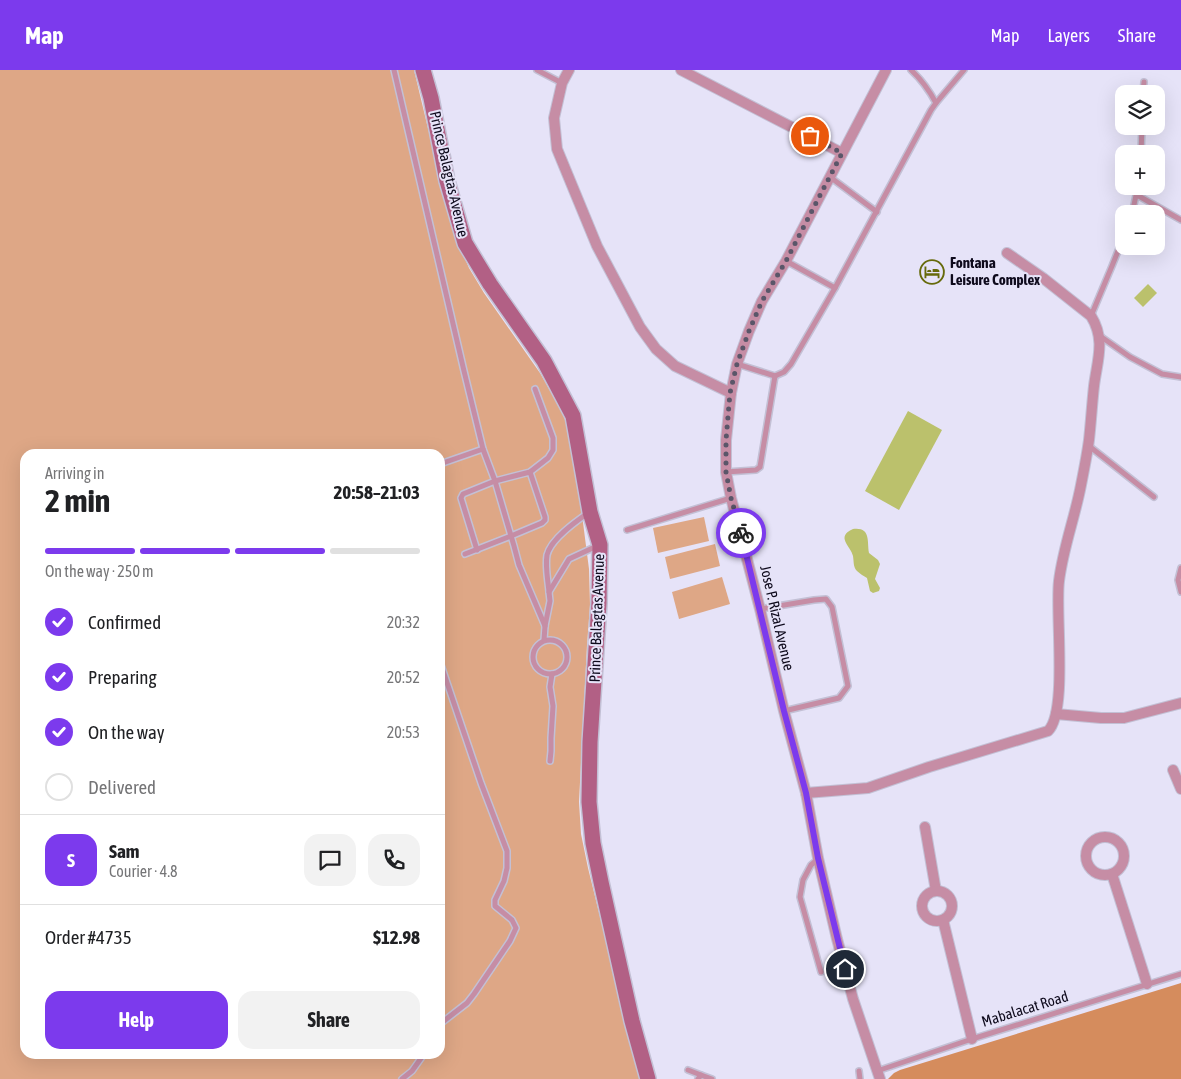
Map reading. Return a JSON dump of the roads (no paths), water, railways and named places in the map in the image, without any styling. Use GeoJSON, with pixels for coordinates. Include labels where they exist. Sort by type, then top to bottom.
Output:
{"type":"FeatureCollection","features":[{"type":"Feature","properties":{"kind":"main road","name":"Prince Balagtas Avenue"},"geometry":{"type":"LineString","coordinates":[[423,70],[432,98],[447,181],[465,244],[490,284],[544,361],[573,416],[590,512],[600,545],[599,603],[590,742],[589,802],[593,844],[632,1021],[648,1079]]}},
{"type":"Feature","properties":{"kind":"street"},"geometry":{"type":"LineString","coordinates":[[569,70],[562,83],[554,118],[557,149],[597,246],[640,327],[656,349],[675,366],[730,393]]}},
{"type":"Feature","properties":{"kind":"street"},"geometry":{"type":"LineString","coordinates":[[680,70],[842,153]]}},
{"type":"Feature","properties":{"kind":"street","name":"Jose P. Rizal Avenue"},"geometry":{"type":"LineString","coordinates":[[878,1075],[853,999],[818,858],[806,793],[731,498],[726,472],[726,440],[730,393],[737,364],[749,331],[762,301],[786,261],[886,70]]}},
{"type":"Feature","properties":{"kind":"street"},"geometry":{"type":"LineString","coordinates":[[806,793],[868,788],[929,767],[1048,731],[1052,728],[1056,714],[1059,684],[1058,582],[1081,486],[1088,446],[1094,386],[1100,352],[1099,335],[1096,324],[1090,316],[1043,278],[1007,253]]}},
{"type":"Feature","properties":{"kind":"street"},"geometry":{"type":"LineString","coordinates":[[1056,714],[1124,718],[1181,703]]}},
{"type":"Feature","properties":{"kind":"street"},"geometry":{"type":"LineString","coordinates":[[1173,770],[1181,789]]}},
{"type":"Feature","properties":{"kind":"street"},"geometry":{"type":"LineString","coordinates":[[925,828],[936,891]]}},
{"type":"Feature","properties":{"kind":"street"},"geometry":{"type":"LineString","coordinates":[[1112,874],[1147,984]]}},
{"type":"Feature","properties":{"kind":"street"},"geometry":{"type":"LineString","coordinates":[[936,891],[947,894],[952,904],[950,913],[943,920],[938,922],[932,921],[924,915],[921,905],[926,895],[931,892],[936,891]]}},
{"type":"Feature","properties":{"kind":"street"},"geometry":{"type":"LineString","coordinates":[[943,920],[972,1039]]}},
{"type":"Feature","properties":{"kind":"lane"},"geometry":{"type":"LineString","coordinates":[[394,70],[483,449],[495,481],[519,565],[545,626]]}},
{"type":"Feature","properties":{"kind":"lane"},"geometry":{"type":"LineString","coordinates":[[537,70],[562,83]]}},
{"type":"Feature","properties":{"kind":"lane"},"geometry":{"type":"LineString","coordinates":[[911,70],[928,88],[936,102]]}},
{"type":"Feature","properties":{"kind":"lane"},"geometry":{"type":"LineString","coordinates":[[737,364],[775,376],[784,372],[791,364],[877,212],[931,110],[963,70]]}},
{"type":"Feature","properties":{"kind":"lane"},"geometry":{"type":"LineString","coordinates":[[830,177],[877,212]]}},
{"type":"Feature","properties":{"kind":"lane"},"geometry":{"type":"LineString","coordinates":[[1134,205],[1137,195],[1181,220]]}},
{"type":"Feature","properties":{"kind":"lane"},"geometry":{"type":"LineString","coordinates":[[1090,316],[1116,255]]}},
{"type":"Feature","properties":{"kind":"lane"},"geometry":{"type":"LineString","coordinates":[[786,261],[835,288]]}},
{"type":"Feature","properties":{"kind":"lane"},"geometry":{"type":"LineString","coordinates":[[1099,335],[1130,358],[1162,374],[1181,377]]}},
{"type":"Feature","properties":{"kind":"lane"},"geometry":{"type":"LineString","coordinates":[[726,472],[756,470],[760,467],[775,376]]}},
{"type":"Feature","properties":{"kind":"lane"},"geometry":{"type":"LineString","coordinates":[[477,550],[460,498],[463,494],[495,481],[530,472],[548,458],[553,450],[553,438],[535,388]]}},
{"type":"Feature","properties":{"kind":"lane"},"geometry":{"type":"LineString","coordinates":[[1088,446],[1154,497]]}},
{"type":"Feature","properties":{"kind":"lane"},"geometry":{"type":"LineString","coordinates":[[445,462],[483,449]]}},
{"type":"Feature","properties":{"kind":"lane"},"geometry":{"type":"LineString","coordinates":[[465,554],[545,520],[530,472]]}},
{"type":"Feature","properties":{"kind":"lane"},"geometry":{"type":"LineString","coordinates":[[627,530],[731,498]]}},
{"type":"Feature","properties":{"kind":"lane"},"geometry":{"type":"LineString","coordinates":[[544,640],[550,601],[547,554],[556,539],[590,512]]}},
{"type":"Feature","properties":{"kind":"lane"},"geometry":{"type":"LineString","coordinates":[[549,592],[569,559],[600,545]]}},
{"type":"Feature","properties":{"kind":"lane"},"geometry":{"type":"LineString","coordinates":[[1181,568],[1178,580],[1181,592]]}},
{"type":"Feature","properties":{"kind":"lane"},"geometry":{"type":"LineString","coordinates":[[760,609],[814,600],[826,600],[832,606],[848,686],[839,698],[784,711]]}},
{"type":"Feature","properties":{"kind":"lane"},"geometry":{"type":"LineString","coordinates":[[544,640],[554,640],[562,644],[567,653],[566,662],[561,670],[552,674],[544,673],[536,668],[533,660],[533,652],[544,640]]}},
{"type":"Feature","properties":{"kind":"lane"},"geometry":{"type":"LineString","coordinates":[[550,761],[553,706],[550,687],[552,674]]}},
{"type":"Feature","properties":{"kind":"lane"},"geometry":{"type":"LineString","coordinates":[[445,677],[507,852],[507,868],[504,881],[496,895],[495,906],[512,920],[516,928],[510,941],[474,994],[467,1003],[445,1020]]}},
{"type":"Feature","properties":{"kind":"lane"},"geometry":{"type":"LineString","coordinates":[[818,858],[811,865],[804,880],[800,897],[821,972]]}},
{"type":"Feature","properties":{"kind":"lane","name":"Mabalacat Road"},"geometry":{"type":"LineString","coordinates":[[878,1075],[972,1039],[1181,974]]}},
{"type":"Feature","properties":{"kind":"lane"},"geometry":{"type":"LineString","coordinates":[[402,1079],[412,1071],[420,1059]]}},
{"type":"Feature","properties":{"kind":"lane"},"geometry":{"type":"LineString","coordinates":[[688,1070],[699,1077],[712,1079]]}},
{"type":"Feature","properties":{"kind":"lane"},"geometry":{"type":"LineString","coordinates":[[859,1071],[860,1079]]}},
{"type":"Feature","properties":{"kind":"place","name":"Fontana Leisure Complex"},"geometry":{"type":"Point","coordinates":[932,272]}}]}
